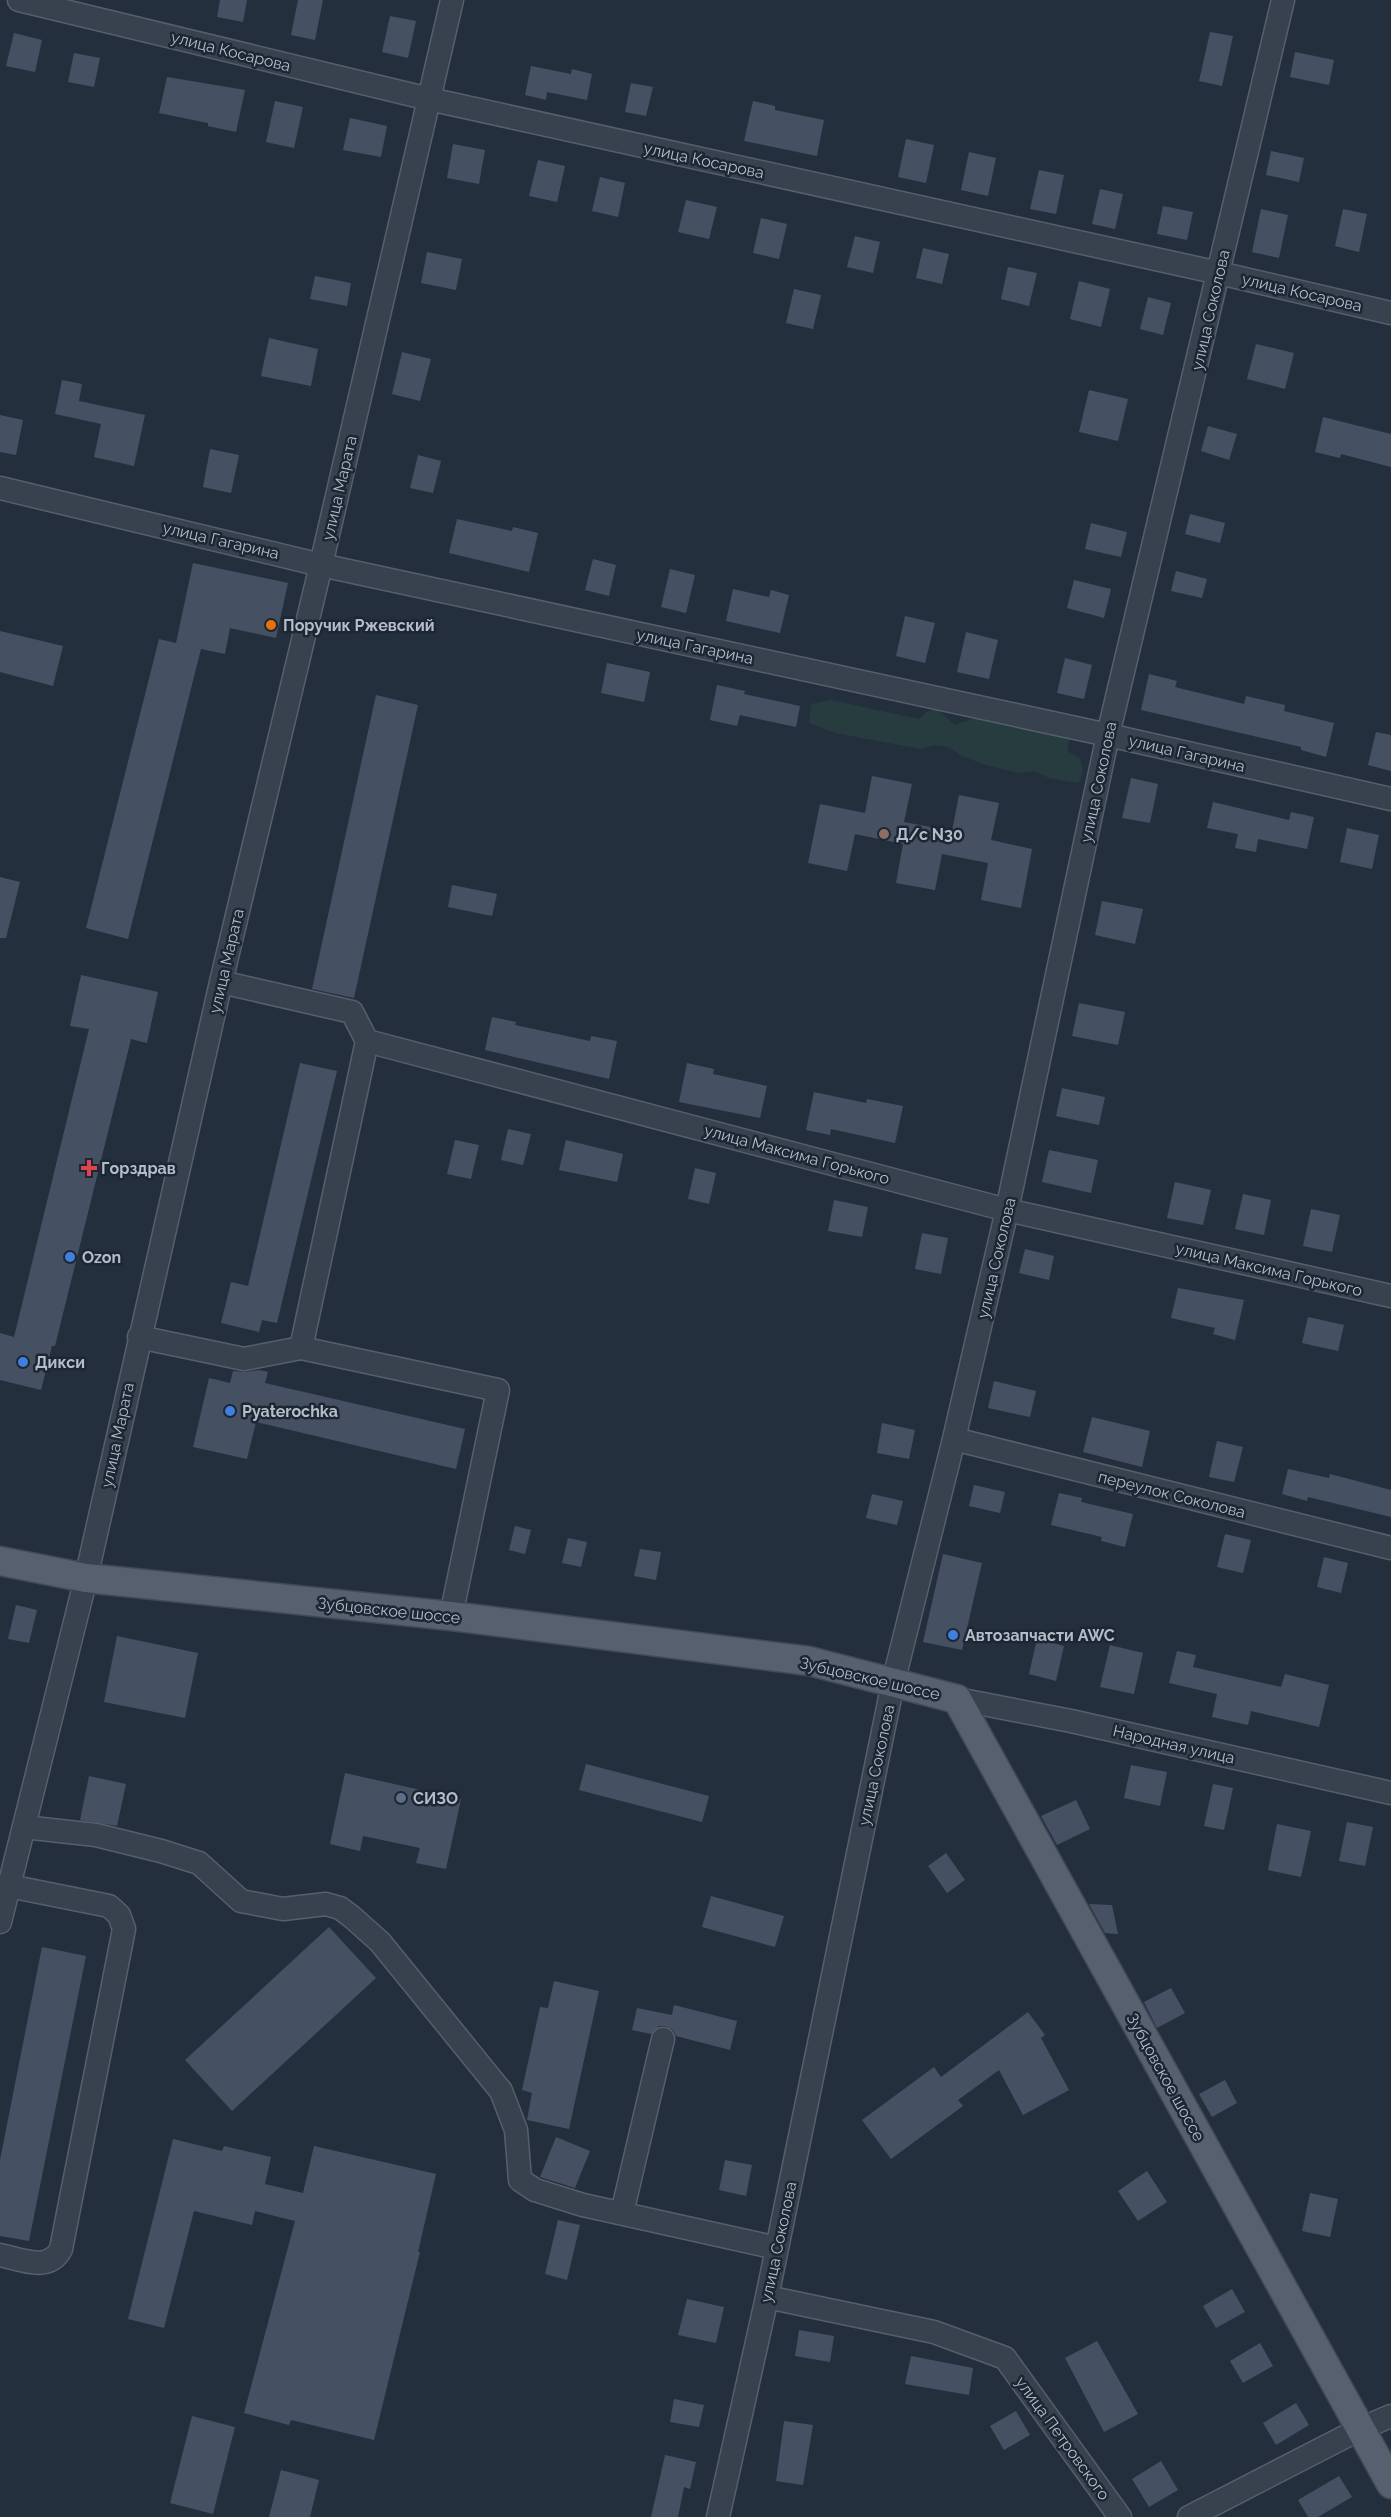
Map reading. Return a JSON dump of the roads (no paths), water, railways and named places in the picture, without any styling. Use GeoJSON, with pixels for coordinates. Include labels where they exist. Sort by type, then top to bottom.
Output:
{"type":"FeatureCollection","features":[{"type":"Feature","properties":{"kind":"main road","name":"Зубцовское шоссе"},"geometry":{"type":"LineString","coordinates":[[0,1561],[86,1578],[451,1616],[809,1661],[957,1699],[1391,2484]]}},
{"type":"Feature","properties":{"kind":"street","name":"улица Косарова"},"geometry":{"type":"LineString","coordinates":[[19,0],[429,99],[1391,313]]}},
{"type":"Feature","properties":{"kind":"street","name":"улица Марата"},"geometry":{"type":"LineString","coordinates":[[0,1922],[86,1578],[221,982],[321,565],[452,0]]}},
{"type":"Feature","properties":{"kind":"street","name":"улица Соколова"},"geometry":{"type":"LineString","coordinates":[[718,2517],[767,2297],[893,1683],[954,1439],[1007,1210],[1108,735],[1283,0]]}},
{"type":"Feature","properties":{"kind":"street","name":"улица Гагарина"},"geometry":{"type":"LineString","coordinates":[[0,488],[321,565],[1108,735],[1391,799]]}},
{"type":"Feature","properties":{"kind":"street"},"geometry":{"type":"LineString","coordinates":[[221,982],[352,1012],[368,1041],[300,1347]]}},
{"type":"Feature","properties":{"kind":"street","name":"улица Максима Горького"},"geometry":{"type":"LineString","coordinates":[[368,1041],[1007,1210],[1391,1296]]}},
{"type":"Feature","properties":{"kind":"street"},"geometry":{"type":"LineString","coordinates":[[139,1337],[244,1359],[300,1347],[498,1390],[451,1616]]}},
{"type":"Feature","properties":{"kind":"street","name":"переулок Соколова"},"geometry":{"type":"LineString","coordinates":[[954,1439],[1391,1548]]}},
{"type":"Feature","properties":{"kind":"street","name":"Народная улица"},"geometry":{"type":"LineString","coordinates":[[957,1699],[1071,1721],[1391,1793]]}},
{"type":"Feature","properties":{"kind":"street"},"geometry":{"type":"LineString","coordinates":[[24,1827],[96,1835],[199,1863],[241,1901],[283,1909],[326,1904],[340,1908],[380,1942],[501,2091],[516,2130],[520,2180],[535,2190],[622,2213],[777,2248]]}},
{"type":"Feature","properties":{"kind":"street"},"geometry":{"type":"LineString","coordinates":[[0,2255],[44,2263],[56,2258],[61,2249],[124,1929],[119,1915],[109,1906],[9,1886]]}},
{"type":"Feature","properties":{"kind":"street"},"geometry":{"type":"LineString","coordinates":[[622,2213],[663,2039]]}},
{"type":"Feature","properties":{"kind":"street","name":"улица Петровского"},"geometry":{"type":"LineString","coordinates":[[767,2297],[934,2332],[1005,2358],[1120,2517]]}},
{"type":"Feature","properties":{"kind":"street"},"geometry":{"type":"LineString","coordinates":[[1189,2517],[1360,2429],[1391,2416]]}},
{"type":"Feature","properties":{"kind":"place","name":"Поручик Ржевский"},"geometry":{"type":"Point","coordinates":[271,625]}},
{"type":"Feature","properties":{"kind":"place","name":"Д/с N30"},"geometry":{"type":"Point","coordinates":[884,834]}},
{"type":"Feature","properties":{"kind":"place","name":"Горздрав"},"geometry":{"type":"Point","coordinates":[89,1168]}},
{"type":"Feature","properties":{"kind":"place","name":"Ozon"},"geometry":{"type":"Point","coordinates":[70,1257]}},
{"type":"Feature","properties":{"kind":"place","name":"Дикси"},"geometry":{"type":"Point","coordinates":[23,1362]}},
{"type":"Feature","properties":{"kind":"place","name":"Pyaterochka"},"geometry":{"type":"Point","coordinates":[230,1411]}},
{"type":"Feature","properties":{"kind":"place","name":"Автозапчасти AWC"},"geometry":{"type":"Point","coordinates":[953,1635]}},
{"type":"Feature","properties":{"kind":"place","name":"СИЗО"},"geometry":{"type":"Point","coordinates":[401,1798]}}]}
